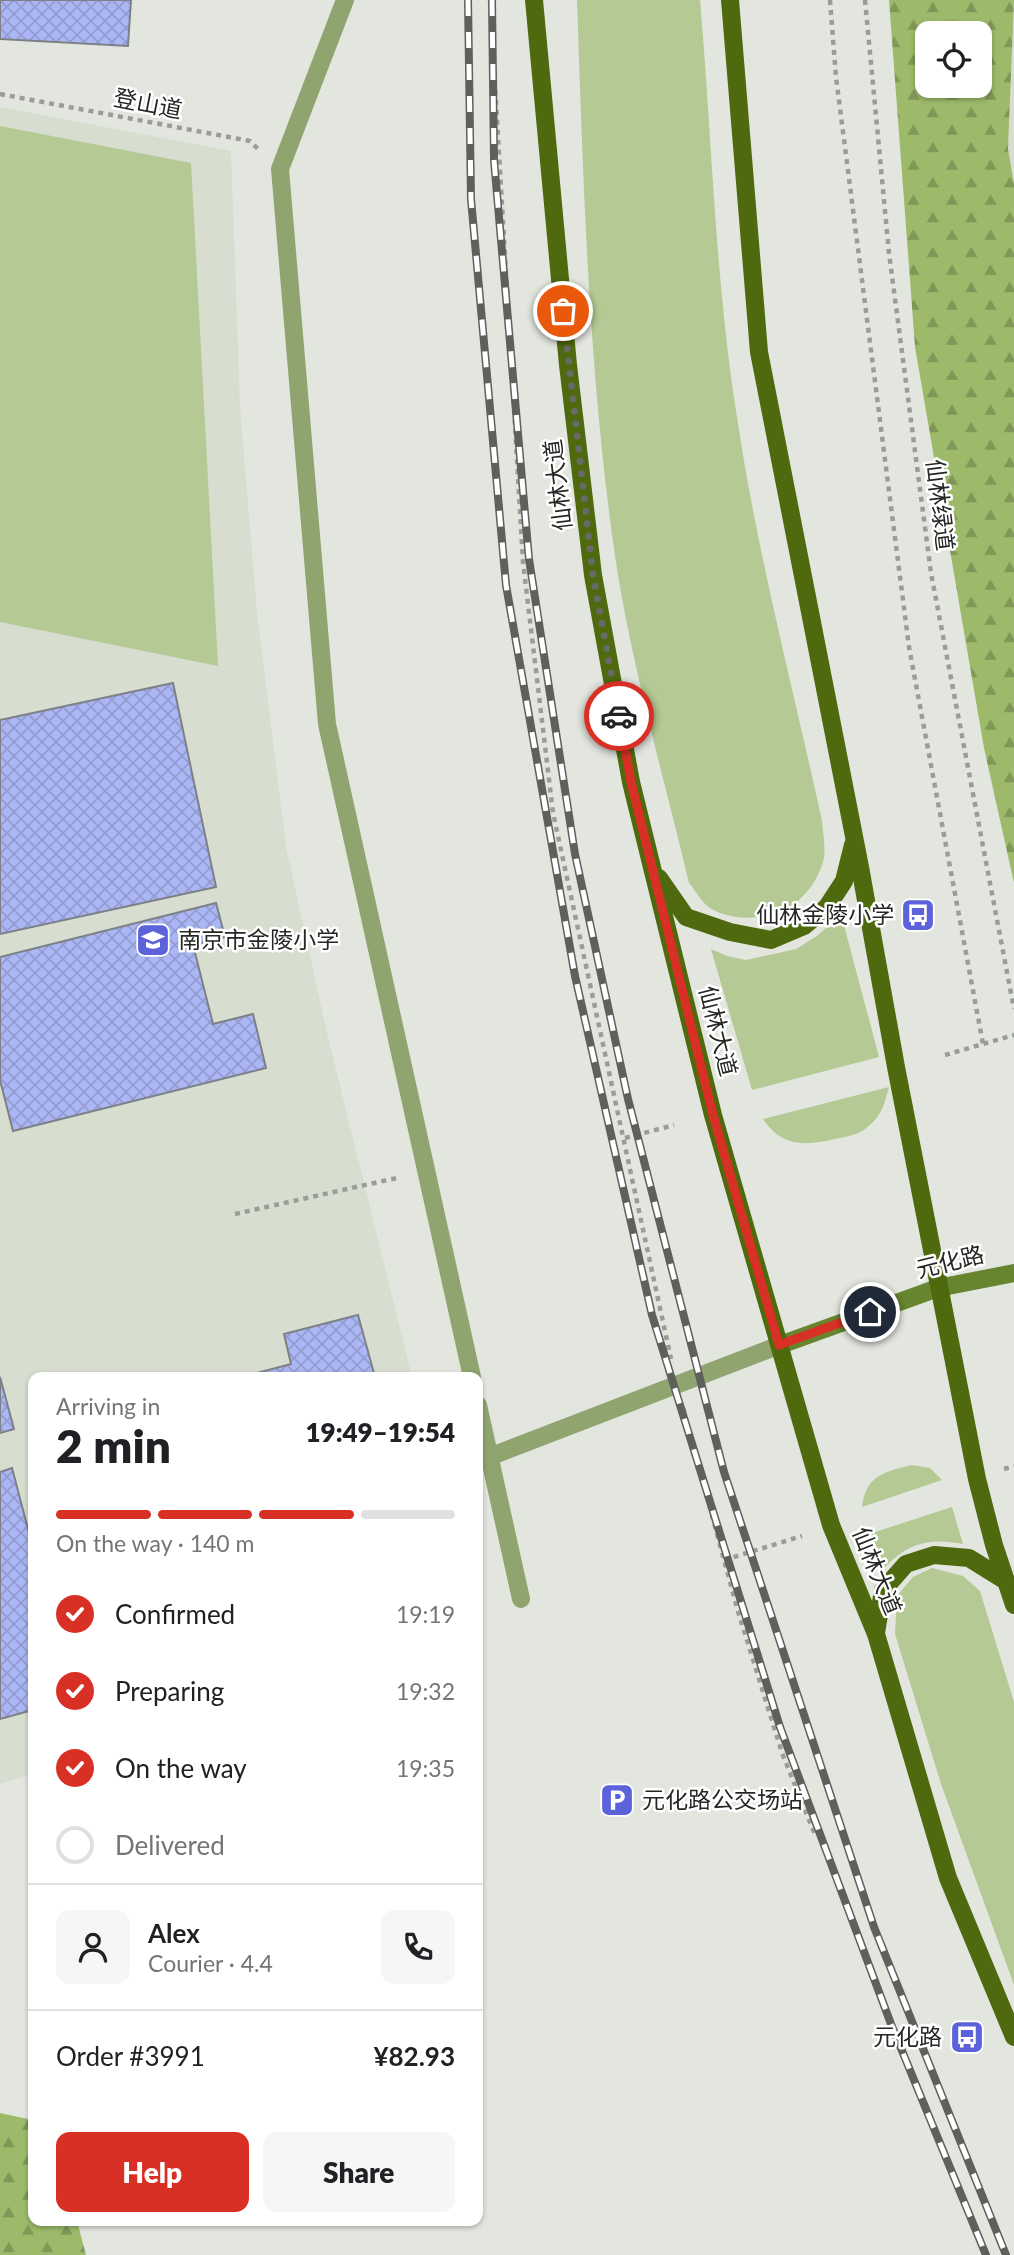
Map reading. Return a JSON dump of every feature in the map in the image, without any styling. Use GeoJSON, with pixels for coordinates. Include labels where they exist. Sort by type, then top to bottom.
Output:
{"type":"FeatureCollection","features":[{"type":"Feature","properties":{"kind":"main road","name":"仙林大道"},"geometry":{"type":"LineString","coordinates":[[534,0],[568,365],[593,575],[631,782],[713,1115],[831,1525],[876,1634],[948,1878],[1014,2037]]}},
{"type":"Feature","properties":{"kind":"main road"},"geometry":{"type":"LineString","coordinates":[[730,0],[759,352],[977,1479],[1014,1605]]}},
{"type":"Feature","properties":{"kind":"main road"},"geometry":{"type":"LineString","coordinates":[[653,870],[686,918],[730,932],[771,940],[804,926],[827,906],[844,881],[855,839]]}},
{"type":"Feature","properties":{"kind":"main road"},"geometry":{"type":"LineString","coordinates":[[876,1634],[883,1590],[906,1564],[934,1555],[969,1558],[1006,1580]]}},
{"type":"Feature","properties":{"kind":"street"},"geometry":{"type":"LineString","coordinates":[[345,0],[280,169],[327,724],[470,1372]]}},
{"type":"Feature","properties":{"kind":"street","name":"元化路"},"geometry":{"type":"LineString","coordinates":[[779,1345],[938,1287],[1014,1273]]}},
{"type":"Feature","properties":{"kind":"street"},"geometry":{"type":"LineString","coordinates":[[489,1457],[779,1345]]}},
{"type":"Feature","properties":{"kind":"street"},"geometry":{"type":"LineString","coordinates":[[483,1429],[521,1599]]}},
{"type":"Feature","properties":{"kind":"path"},"geometry":{"type":"LineString","coordinates":[[490,0],[523,562],[553,813],[677,1386],[724,1560],[782,1754],[816,1837]]}},
{"type":"Feature","properties":{"kind":"path"},"geometry":{"type":"LineString","coordinates":[[830,0],[839,104],[909,647],[983,1044]]}},
{"type":"Feature","properties":{"kind":"path","name":"仙林绿道"},"geometry":{"type":"LineString","coordinates":[[865,0],[889,253],[931,573],[1014,1009]]}},
{"type":"Feature","properties":{"kind":"path","name":"登山道"},"geometry":{"type":"LineString","coordinates":[[0,94],[250,141],[280,169]]}},
{"type":"Feature","properties":{"kind":"path"},"geometry":{"type":"LineString","coordinates":[[945,1055],[1014,1035]]}},
{"type":"Feature","properties":{"kind":"path"},"geometry":{"type":"LineString","coordinates":[[625,1138],[674,1125]]}},
{"type":"Feature","properties":{"kind":"path"},"geometry":{"type":"LineString","coordinates":[[235,1213],[426,1171]]}},
{"type":"Feature","properties":{"kind":"path"},"geometry":{"type":"LineString","coordinates":[[1004,1469],[1014,1466]]}},
{"type":"Feature","properties":{"kind":"path"},"geometry":{"type":"LineString","coordinates":[[724,1560],[802,1536]]}},
{"type":"Feature","properties":{"kind":"shaded area"},"geometry":{"type":"Polygon","coordinates":[[[1014,0],[1014,184],[1008,149],[1014,0]]]}},
{"type":"Feature","properties":{"kind":"shaded area","name":"南京市金陵小学"},"geometry":{"type":"Polygon","coordinates":[[[0,107],[231,151],[240,407],[257,613],[286,847],[327,1033],[411,1372],[28,1372],[28,1776],[0,1784],[0,107]]]}},
{"type":"Feature","properties":{"kind":"green space"},"geometry":{"type":"Polygon","coordinates":[[[577,0],[700,0],[719,261],[737,417],[755,519],[822,821],[824,844],[822,865],[809,890],[789,907],[764,916],[736,917],[716,911],[706,905],[689,883],[626,617],[611,527],[597,396],[588,264],[577,0]]]}},
{"type":"Feature","properties":{"kind":"green space"},"geometry":{"type":"Polygon","coordinates":[[[889,0],[1014,0],[1008,149],[1014,184],[1014,883],[984,748],[915,347],[889,0]]]}},
{"type":"Feature","properties":{"kind":"green space"},"geometry":{"type":"Polygon","coordinates":[[[0,126],[191,163],[218,666],[0,622],[0,126]]]}},
{"type":"Feature","properties":{"kind":"green space"},"geometry":{"type":"Polygon","coordinates":[[[841,914],[879,1057],[752,1090],[711,949],[746,960],[796,949],[817,936],[841,914]]]}},
{"type":"Feature","properties":{"kind":"green space"},"geometry":{"type":"Polygon","coordinates":[[[889,1087],[874,1121],[862,1131],[849,1136],[813,1143],[794,1142],[778,1135],[763,1119],[889,1087]]]}},
{"type":"Feature","properties":{"kind":"green space"},"geometry":{"type":"Polygon","coordinates":[[[912,1465],[930,1468],[942,1480],[862,1507],[872,1481],[885,1473],[912,1465]]]}},
{"type":"Feature","properties":{"kind":"green space"},"geometry":{"type":"Polygon","coordinates":[[[952,1507],[963,1544],[939,1541],[918,1545],[899,1555],[881,1572],[869,1534],[952,1507]]]}},
{"type":"Feature","properties":{"kind":"green space"},"geometry":{"type":"Polygon","coordinates":[[[932,1568],[963,1576],[980,1591],[1014,1702],[1014,1985],[941,1784],[895,1634],[897,1596],[913,1577],[932,1568]]]}},
{"type":"Feature","properties":{"kind":"green space"},"geometry":{"type":"Polygon","coordinates":[[[0,2113],[28,2119],[28,2226],[78,2226],[86,2255],[0,2255],[0,2113]]]}},
{"type":"Feature","properties":{"kind":"building"},"geometry":{"type":"Polygon","coordinates":[[[0,0],[131,0],[128,46],[0,39],[0,0]]]}},
{"type":"Feature","properties":{"kind":"building"},"geometry":{"type":"Polygon","coordinates":[[[173,683],[216,887],[0,934],[0,720],[173,683]]]}},
{"type":"Feature","properties":{"kind":"building"},"geometry":{"type":"Polygon","coordinates":[[[216,903],[225,937],[193,945],[213,1024],[253,1014],[266,1068],[13,1131],[0,1080],[0,957],[216,903]]]}},
{"type":"Feature","properties":{"kind":"building"},"geometry":{"type":"Polygon","coordinates":[[[358,1315],[374,1372],[261,1372],[291,1364],[284,1334],[358,1315]]]}},
{"type":"Feature","properties":{"kind":"building"},"geometry":{"type":"Polygon","coordinates":[[[0,1377],[14,1429],[0,1433],[0,1377]]]}},
{"type":"Feature","properties":{"kind":"building"},"geometry":{"type":"Polygon","coordinates":[[[12,1468],[28,1529],[28,1711],[0,1719],[0,1472],[12,1468]]]}},
{"type":"Feature","properties":{"kind":"railway"},"geometry":{"type":"LineString","coordinates":[[468,0],[471,199],[506,585],[575,976],[652,1315],[780,1727],[891,2024],[986,2255]]}},
{"type":"Feature","properties":{"kind":"railway"},"geometry":{"type":"LineString","coordinates":[[492,0],[494,160],[529,559],[575,854],[628,1099],[724,1472],[874,1927],[1006,2255]]}},
{"type":"Feature","properties":{"kind":"way so far"},"geometry":{"type":"LineString","coordinates":[[563,311],[593,575],[619,716]]}},
{"type":"Feature","properties":{"kind":"place","name":"仙林金陵小学"},"geometry":{"type":"Point","coordinates":[918,915]}},
{"type":"Feature","properties":{"kind":"place","name":"南京市金陵小学"},"geometry":{"type":"Point","coordinates":[153,940]}},
{"type":"Feature","properties":{"kind":"place","name":"元化路公交场站"},"geometry":{"type":"Point","coordinates":[617,1800]}},
{"type":"Feature","properties":{"kind":"place","name":"元化路"},"geometry":{"type":"Point","coordinates":[967,2037]}},
{"type":"Feature","properties":{"kind":"route"},"geometry":{"type":"LineString","coordinates":[[619,716],[631,782],[713,1115],[779,1345],[870,1312]]}}]}
